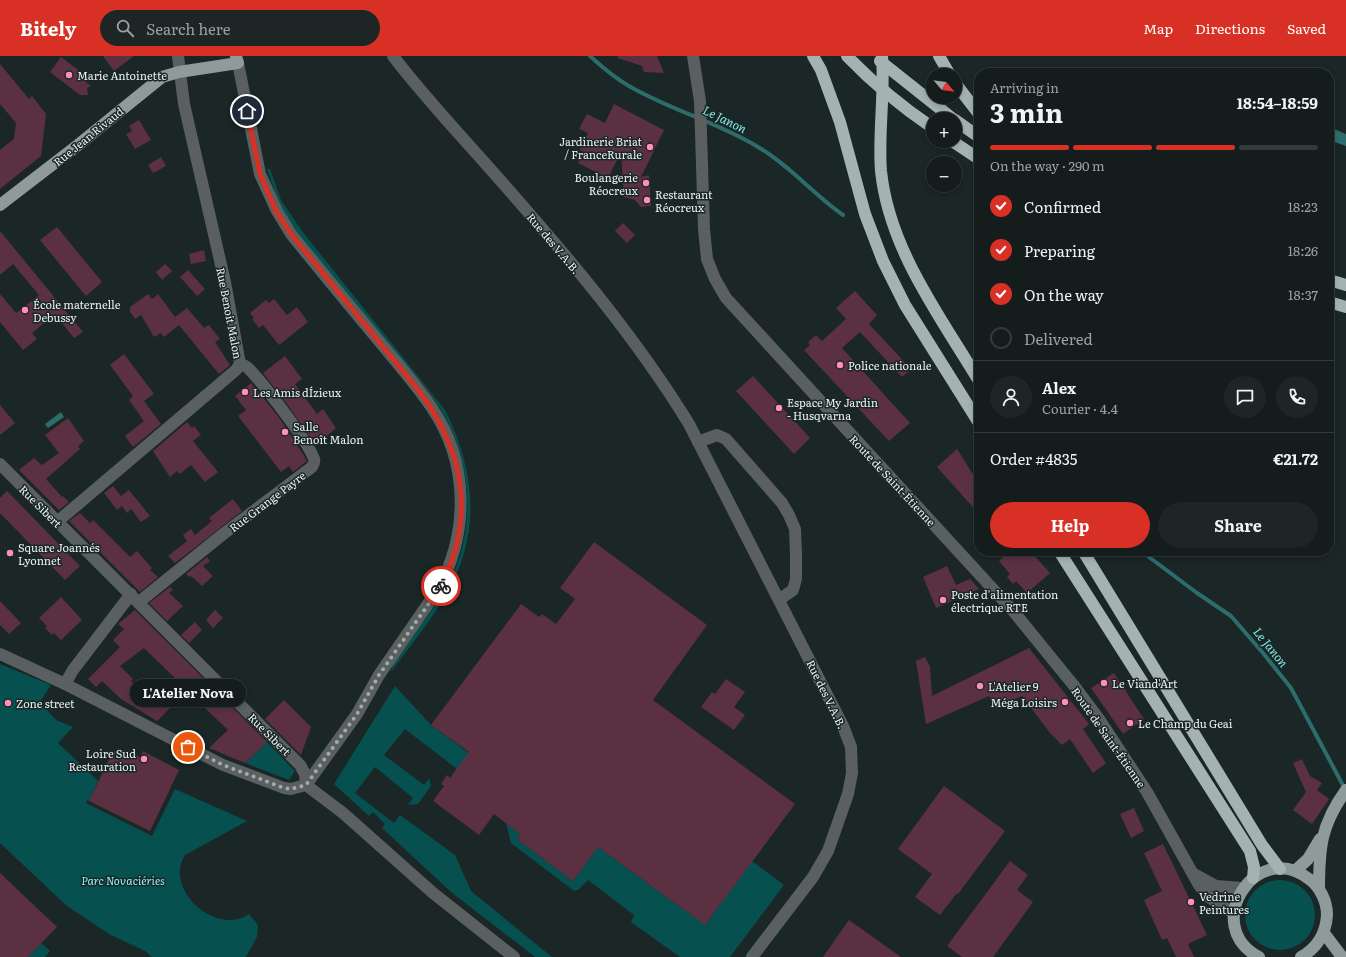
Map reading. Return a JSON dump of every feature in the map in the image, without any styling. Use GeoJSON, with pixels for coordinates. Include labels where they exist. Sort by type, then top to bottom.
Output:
{"type":"FeatureCollection","features":[{"type":"Feature","properties":{"kind":"highway"},"geometry":{"type":"LineString","coordinates":[[813,56],[821,70],[840,122],[865,214],[883,261],[906,305],[974,415]]}},
{"type":"Feature","properties":{"kind":"highway"},"geometry":{"type":"LineString","coordinates":[[847,56],[865,75],[926,123]]}},
{"type":"Feature","properties":{"kind":"highway"},"geometry":{"type":"LineString","coordinates":[[874,56],[944,112]]}},
{"type":"Feature","properties":{"kind":"highway"},"geometry":{"type":"LineString","coordinates":[[882,56],[882,172],[891,222],[912,267],[974,372]]}},
{"type":"Feature","properties":{"kind":"highway"},"geometry":{"type":"LineString","coordinates":[[938,56],[946,68]]}},
{"type":"Feature","properties":{"kind":"highway"},"geometry":{"type":"LineString","coordinates":[[962,92],[974,108]]}},
{"type":"Feature","properties":{"kind":"highway"},"geometry":{"type":"LineString","coordinates":[[962,125],[974,134]]}},
{"type":"Feature","properties":{"kind":"highway"},"geometry":{"type":"LineString","coordinates":[[962,148],[974,156]]}},
{"type":"Feature","properties":{"kind":"highway"},"geometry":{"type":"LineString","coordinates":[[1334,281],[1346,285]]}},
{"type":"Feature","properties":{"kind":"highway"},"geometry":{"type":"LineString","coordinates":[[1334,303],[1346,307]]}},
{"type":"Feature","properties":{"kind":"highway"},"geometry":{"type":"LineString","coordinates":[[1062,556],[1250,851],[1254,867],[1253,878]]}},
{"type":"Feature","properties":{"kind":"highway"},"geometry":{"type":"LineString","coordinates":[[1086,556],[1262,845],[1280,869]]}},
{"type":"Feature","properties":{"kind":"main road","name":"Rue Jean Rivaud"},"geometry":{"type":"LineString","coordinates":[[0,205],[78,145],[157,80],[168,74],[237,60]]}},
{"type":"Feature","properties":{"kind":"main road"},"geometry":{"type":"LineString","coordinates":[[1295,871],[1308,859],[1322,837],[1326,825],[1343,794]]}},
{"type":"Feature","properties":{"kind":"main road"},"geometry":{"type":"LineString","coordinates":[[1309,956],[1324,933],[1327,911],[1319,889],[1322,837]]}},
{"type":"Feature","properties":{"kind":"main road"},"geometry":{"type":"LineString","coordinates":[[1259,957],[1244,952],[1234,926],[1234,913],[1238,896],[1242,888],[1253,878],[1266,871],[1280,869],[1295,871],[1304,875],[1319,889]]}},
{"type":"Feature","properties":{"kind":"main road"},"geometry":{"type":"LineString","coordinates":[[1324,933],[1342,957]]}},
{"type":"Feature","properties":{"kind":"street"},"geometry":{"type":"LineString","coordinates":[[178,56],[179,72]]}},
{"type":"Feature","properties":{"kind":"street","name":"Rue des V.A.B."},"geometry":{"type":"LineString","coordinates":[[393,56],[590,285],[638,346],[666,387],[698,442],[780,599],[835,709],[851,747],[852,773],[848,794],[828,851],[813,877],[752,957]]}},
{"type":"Feature","properties":{"kind":"street","name":"Route de Saint-Étienne"},"geometry":{"type":"LineString","coordinates":[[693,56],[700,101],[704,229],[708,259],[715,279],[726,298],[1014,612],[1099,719],[1147,792],[1191,872],[1205,893],[1234,913]]}},
{"type":"Feature","properties":{"kind":"street"},"geometry":{"type":"LineString","coordinates":[[0,654],[65,684],[223,765],[284,788],[291,789],[306,785],[357,714],[379,675],[439,588],[446,574],[459,535],[462,498],[460,483],[450,443],[432,408],[291,234],[276,211],[258,168],[237,60]]}},
{"type":"Feature","properties":{"kind":"street","name":"Rue Benoit Malon"},"geometry":{"type":"LineString","coordinates":[[57,522],[236,370],[240,364],[225,282],[196,157],[179,72]]}},
{"type":"Feature","properties":{"kind":"street","name":"Rue Grange Payre"},"geometry":{"type":"LineString","coordinates":[[135,598],[312,467],[315,463],[302,437],[248,368],[240,364]]}},
{"type":"Feature","properties":{"kind":"street"},"geometry":{"type":"LineString","coordinates":[[698,442],[717,435],[726,439],[782,502],[790,515],[795,529],[796,579],[793,590],[780,599]]}},
{"type":"Feature","properties":{"kind":"street","name":"Rue Sibert"},"geometry":{"type":"LineString","coordinates":[[2,470],[135,598],[300,765],[305,774],[306,785]]}},
{"type":"Feature","properties":{"kind":"street"},"geometry":{"type":"LineString","coordinates":[[65,684],[73,670],[135,598]]}},
{"type":"Feature","properties":{"kind":"street"},"geometry":{"type":"LineString","coordinates":[[306,785],[348,818],[433,893],[514,957]]}},
{"type":"Feature","properties":{"kind":"street"},"geometry":{"type":"LineString","coordinates":[[1191,872],[1216,886],[1242,888]]}},
{"type":"Feature","properties":{"kind":"green space"},"geometry":{"type":"Polygon","coordinates":[[[267,169],[270,169],[281,200],[302,231],[445,410],[463,455],[468,478],[470,501],[470,524],[466,547],[458,570],[447,593],[434,614],[391,672],[397,658],[446,588],[460,556],[467,519],[466,481],[463,463],[450,427],[429,392],[386,342],[291,224],[278,201],[267,169]]]}},
{"type":"Feature","properties":{"kind":"green space","name":"Parc Novaciéries"},"geometry":{"type":"Polygon","coordinates":[[[0,664],[51,685],[40,702],[56,720],[73,727],[58,743],[98,781],[89,801],[87,800],[86,803],[152,836],[175,789],[247,821],[185,855],[180,868],[181,882],[187,895],[196,906],[208,914],[222,919],[236,919],[249,914],[258,925],[257,937],[246,957],[152,957],[145,951],[109,934],[67,906],[0,843],[0,664]]]}},
{"type":"Feature","properties":{"kind":"green space"},"geometry":{"type":"Polygon","coordinates":[[[395,686],[431,725],[514,786],[457,769],[405,729],[384,755],[424,785],[429,778],[431,786],[418,804],[408,805],[413,798],[375,767],[355,793],[394,823],[400,815],[455,855],[471,891],[552,957],[535,957],[451,892],[382,828],[385,824],[373,812],[369,816],[334,784],[395,686]]]}},
{"type":"Feature","properties":{"kind":"green space"},"geometry":{"type":"Polygon","coordinates":[[[267,742],[295,771],[289,780],[245,763],[267,742]]]}},
{"type":"Feature","properties":{"kind":"green space"},"geometry":{"type":"Polygon","coordinates":[[[550,812],[705,925],[752,861],[784,885],[730,957],[680,957],[631,922],[634,915],[588,880],[578,890],[574,891],[511,843],[506,823],[521,835],[517,839],[573,881],[591,856],[543,821],[550,812]]]}},
{"type":"Feature","properties":{"kind":"green space"},"geometry":{"type":"Polygon","coordinates":[[[1280,880],[1293,883],[1305,890],[1312,902],[1315,915],[1312,928],[1305,940],[1293,947],[1280,950],[1267,947],[1255,940],[1248,928],[1245,915],[1248,902],[1255,890],[1267,883],[1280,880]]]}},
{"type":"Feature","properties":{"kind":"green space"},"geometry":{"type":"Polygon","coordinates":[[[41,943],[50,951],[45,957],[28,957],[41,943]]]}},
{"type":"Feature","properties":{"kind":"shaded area"},"geometry":{"type":"Polygon","coordinates":[[[1334,129],[1346,134],[1346,146],[1334,142],[1334,129]]]}},
{"type":"Feature","properties":{"kind":"shaded area"},"geometry":{"type":"Polygon","coordinates":[[[61,412],[64,417],[48,428],[45,424],[61,412]]]}},
{"type":"Feature","properties":{"kind":"building"},"geometry":{"type":"Polygon","coordinates":[[[103,56],[134,56],[114,71],[103,56]]]}},
{"type":"Feature","properties":{"kind":"building"},"geometry":{"type":"Polygon","coordinates":[[[618,56],[657,56],[664,73],[644,72],[642,66],[618,58],[618,56]]]}},
{"type":"Feature","properties":{"kind":"building","name":"Marie Antoinette"},"geometry":{"type":"Polygon","coordinates":[[[61,57],[89,78],[86,82],[91,86],[87,88],[88,95],[80,95],[50,72],[61,57]]]}},
{"type":"Feature","properties":{"kind":"building"},"geometry":{"type":"Polygon","coordinates":[[[0,64],[29,99],[32,96],[46,114],[41,156],[0,189],[0,150],[14,139],[16,123],[0,104],[0,64]]]}},
{"type":"Feature","properties":{"kind":"building"},"geometry":{"type":"Polygon","coordinates":[[[614,104],[664,130],[641,177],[649,175],[651,206],[641,207],[635,200],[624,197],[621,152],[608,178],[578,163],[584,152],[580,150],[588,133],[579,129],[587,114],[605,123],[614,104]]]}},
{"type":"Feature","properties":{"kind":"building"},"geometry":{"type":"Polygon","coordinates":[[[139,120],[151,140],[135,149],[126,134],[132,131],[129,126],[139,120]]]}},
{"type":"Feature","properties":{"kind":"building"},"geometry":{"type":"Polygon","coordinates":[[[161,157],[166,166],[153,173],[148,165],[161,157]]]}},
{"type":"Feature","properties":{"kind":"building"},"geometry":{"type":"Polygon","coordinates":[[[623,223],[635,235],[627,243],[615,231],[623,223]]]}},
{"type":"Feature","properties":{"kind":"building"},"geometry":{"type":"Polygon","coordinates":[[[57,227],[102,282],[86,296],[40,240],[57,227]]]}},
{"type":"Feature","properties":{"kind":"building"},"geometry":{"type":"Polygon","coordinates":[[[0,231],[83,332],[74,338],[55,314],[32,333],[37,339],[23,350],[0,322],[0,294],[16,313],[39,295],[13,264],[0,275],[0,231]]]}},
{"type":"Feature","properties":{"kind":"building"},"geometry":{"type":"Polygon","coordinates":[[[204,250],[206,261],[191,264],[189,254],[204,250]]]}},
{"type":"Feature","properties":{"kind":"building"},"geometry":{"type":"Polygon","coordinates":[[[165,264],[172,271],[162,280],[156,272],[165,264]]]}},
{"type":"Feature","properties":{"kind":"building"},"geometry":{"type":"Polygon","coordinates":[[[188,270],[205,289],[197,296],[180,277],[188,270]]]}},
{"type":"Feature","properties":{"kind":"building","name":"Police nationale"},"geometry":{"type":"Polygon","coordinates":[[[855,291],[877,315],[869,324],[911,369],[902,377],[860,332],[842,348],[910,423],[889,441],[804,350],[810,345],[808,342],[816,335],[822,341],[846,319],[836,308],[855,291]]]}},
{"type":"Feature","properties":{"kind":"building"},"geometry":{"type":"Polygon","coordinates":[[[148,294],[152,299],[158,294],[175,317],[187,308],[204,328],[209,325],[220,339],[215,342],[230,365],[219,374],[179,325],[164,337],[161,333],[154,337],[141,315],[135,319],[130,312],[130,307],[148,294]]]}},
{"type":"Feature","properties":{"kind":"building"},"geometry":{"type":"Polygon","coordinates":[[[274,299],[287,315],[297,307],[308,322],[279,345],[263,325],[259,328],[252,319],[254,318],[250,313],[266,300],[269,303],[274,299]]]}},
{"type":"Feature","properties":{"kind":"building"},"geometry":{"type":"Polygon","coordinates":[[[124,354],[154,394],[144,401],[161,424],[133,447],[125,436],[144,421],[129,400],[133,396],[110,365],[124,354]]]}},
{"type":"Feature","properties":{"kind":"building"},"geometry":{"type":"Polygon","coordinates":[[[285,356],[302,379],[295,384],[317,414],[323,409],[336,428],[316,446],[290,408],[263,373],[285,356]]]}},
{"type":"Feature","properties":{"kind":"building"},"geometry":{"type":"Polygon","coordinates":[[[753,376],[810,438],[794,454],[736,391],[753,376]]]}},
{"type":"Feature","properties":{"kind":"building"},"geometry":{"type":"Polygon","coordinates":[[[251,383],[278,416],[307,461],[293,472],[289,466],[281,472],[238,416],[246,410],[235,396],[251,383]]]}},
{"type":"Feature","properties":{"kind":"building"},"geometry":{"type":"Polygon","coordinates":[[[0,405],[15,423],[0,435],[0,405]]]}},
{"type":"Feature","properties":{"kind":"building"},"geometry":{"type":"Polygon","coordinates":[[[68,418],[84,441],[78,446],[80,449],[46,479],[62,497],[63,496],[69,502],[59,510],[19,470],[34,458],[42,465],[59,453],[45,435],[68,418]]]}},
{"type":"Feature","properties":{"kind":"building"},"geometry":{"type":"Polygon","coordinates":[[[187,422],[192,428],[194,426],[201,435],[193,441],[218,472],[205,482],[191,465],[180,474],[177,471],[170,477],[153,451],[187,422]]]}},
{"type":"Feature","properties":{"kind":"building"},"geometry":{"type":"Polygon","coordinates":[[[957,449],[974,476],[974,508],[937,467],[957,449]]]}},
{"type":"Feature","properties":{"kind":"building"},"geometry":{"type":"Polygon","coordinates":[[[113,486],[121,496],[129,490],[150,516],[141,522],[131,509],[127,513],[122,506],[117,510],[104,493],[113,486]]]}},
{"type":"Feature","properties":{"kind":"building"},"geometry":{"type":"Polygon","coordinates":[[[7,491],[80,566],[65,580],[0,513],[0,498],[7,491]]]}},
{"type":"Feature","properties":{"kind":"building"},"geometry":{"type":"Polygon","coordinates":[[[233,499],[242,511],[175,563],[168,556],[187,541],[183,535],[191,529],[195,535],[212,521],[209,518],[233,499]]]}},
{"type":"Feature","properties":{"kind":"building"},"geometry":{"type":"Polygon","coordinates":[[[80,513],[90,523],[93,520],[130,557],[137,551],[152,568],[150,570],[158,577],[140,592],[69,521],[80,513]]]}},
{"type":"Feature","properties":{"kind":"building"},"geometry":{"type":"Polygon","coordinates":[[[594,542],[707,625],[653,700],[795,804],[705,925],[598,847],[573,881],[517,839],[521,835],[494,814],[479,835],[433,801],[444,786],[441,784],[447,775],[450,778],[469,752],[431,725],[521,604],[539,617],[542,614],[556,624],[575,599],[560,588],[594,542]]]}},
{"type":"Feature","properties":{"kind":"building"},"geometry":{"type":"Polygon","coordinates":[[[1004,556],[1035,556],[1050,573],[1027,593],[1016,581],[1013,584],[1007,577],[1010,574],[999,561],[1004,556]]]}},
{"type":"Feature","properties":{"kind":"building"},"geometry":{"type":"Polygon","coordinates":[[[207,557],[210,561],[203,566],[213,576],[202,586],[191,576],[189,577],[186,574],[207,557]]]}},
{"type":"Feature","properties":{"kind":"building","name":"Poste d'alimentation électrique RTE"},"geometry":{"type":"Polygon","coordinates":[[[947,566],[956,585],[970,579],[979,589],[936,608],[923,577],[947,566]]]}},
{"type":"Feature","properties":{"kind":"building"},"geometry":{"type":"Polygon","coordinates":[[[170,587],[173,590],[169,593],[183,606],[167,621],[149,603],[170,587]]]}},
{"type":"Feature","properties":{"kind":"building"},"geometry":{"type":"Polygon","coordinates":[[[61,597],[82,620],[61,640],[54,633],[52,635],[45,628],[47,626],[39,618],[61,597]]]}},
{"type":"Feature","properties":{"kind":"building"},"geometry":{"type":"Polygon","coordinates":[[[0,601],[21,623],[9,634],[0,625],[0,601]]]}},
{"type":"Feature","properties":{"kind":"building"},"geometry":{"type":"Polygon","coordinates":[[[135,610],[267,742],[245,763],[209,748],[228,730],[187,691],[157,721],[121,699],[102,681],[96,687],[88,679],[120,647],[113,640],[124,629],[118,624],[135,610]],[[144,648],[120,666],[133,679],[131,681],[137,688],[132,692],[157,707],[176,688],[173,686],[178,681],[144,648]]]}},
{"type":"Feature","properties":{"kind":"building"},"geometry":{"type":"Polygon","coordinates":[[[215,610],[223,618],[213,628],[206,620],[215,610]]]}},
{"type":"Feature","properties":{"kind":"building"},"geometry":{"type":"Polygon","coordinates":[[[195,622],[202,630],[189,643],[181,635],[195,622]]]}},
{"type":"Feature","properties":{"kind":"building"},"geometry":{"type":"Polygon","coordinates":[[[1029,648],[1089,724],[1083,729],[1106,763],[1093,773],[1070,739],[1062,745],[1050,733],[1022,696],[995,708],[989,696],[926,724],[916,661],[925,657],[930,667],[932,696],[1029,648]]]}},
{"type":"Feature","properties":{"kind":"building"},"geometry":{"type":"Polygon","coordinates":[[[1114,673],[1144,719],[1123,734],[1091,688],[1114,673]]]}},
{"type":"Feature","properties":{"kind":"building"},"geometry":{"type":"Polygon","coordinates":[[[726,679],[745,692],[734,707],[745,715],[734,730],[701,707],[712,692],[715,694],[726,679]]]}},
{"type":"Feature","properties":{"kind":"building"},"geometry":{"type":"Polygon","coordinates":[[[284,700],[311,727],[301,755],[265,719],[284,700]]]}},
{"type":"Feature","properties":{"kind":"building"},"geometry":{"type":"Polygon","coordinates":[[[113,751],[125,757],[128,751],[140,757],[143,751],[179,770],[150,831],[89,801],[113,751]]]}},
{"type":"Feature","properties":{"kind":"building"},"geometry":{"type":"Polygon","coordinates":[[[1302,759],[1310,776],[1322,783],[1317,790],[1329,799],[1312,824],[1293,810],[1306,792],[1293,763],[1302,759]]]}},
{"type":"Feature","properties":{"kind":"building"},"geometry":{"type":"Polygon","coordinates":[[[944,786],[1005,831],[958,894],[957,893],[940,915],[915,897],[932,874],[898,849],[944,786]]]}},
{"type":"Feature","properties":{"kind":"building"},"geometry":{"type":"Polygon","coordinates":[[[1134,808],[1144,831],[1131,838],[1120,814],[1134,808]]]}},
{"type":"Feature","properties":{"kind":"building"},"geometry":{"type":"Polygon","coordinates":[[[1163,844],[1207,935],[1188,944],[1194,957],[1176,957],[1167,938],[1162,940],[1144,900],[1162,891],[1144,853],[1163,844]]]}},
{"type":"Feature","properties":{"kind":"building"},"geometry":{"type":"Polygon","coordinates":[[[1010,861],[1028,875],[1017,890],[1033,902],[993,957],[962,957],[947,946],[1010,861]]]}},
{"type":"Feature","properties":{"kind":"building"},"geometry":{"type":"Polygon","coordinates":[[[0,873],[57,927],[28,957],[0,957],[0,873]]]}},
{"type":"Feature","properties":{"kind":"building"},"geometry":{"type":"Polygon","coordinates":[[[849,920],[901,957],[823,957],[849,920]]]}},
{"type":"Feature","properties":{"kind":"waterway","name":"Le Janon"},"geometry":{"type":"LineString","coordinates":[[590,56],[629,86],[661,102],[726,130],[758,147],[780,162],[843,215]]}},
{"type":"Feature","properties":{"kind":"waterway","name":"Le Janon"},"geometry":{"type":"LineString","coordinates":[[1148,556],[1197,593],[1231,616],[1263,653],[1291,688],[1345,789]]}},
{"type":"Feature","properties":{"kind":"way so far"},"geometry":{"type":"LineString","coordinates":[[188,747],[223,765],[284,788],[291,789],[306,785],[343,735],[395,650],[441,586]]}},
{"type":"Feature","properties":{"kind":"place","name":"Marie Antoinette"},"geometry":{"type":"Point","coordinates":[69,75]}},
{"type":"Feature","properties":{"kind":"place","name":"Jardinerie Briat / FranceRurale"},"geometry":{"type":"Point","coordinates":[650,147]}},
{"type":"Feature","properties":{"kind":"place","name":"Boulangerie Réocreux"},"geometry":{"type":"Point","coordinates":[646,183]}},
{"type":"Feature","properties":{"kind":"place","name":"Restaurant Réocreux"},"geometry":{"type":"Point","coordinates":[647,200]}},
{"type":"Feature","properties":{"kind":"place","name":"École maternelle Debussy"},"geometry":{"type":"Point","coordinates":[25,310]}},
{"type":"Feature","properties":{"kind":"place","name":"Police nationale"},"geometry":{"type":"Point","coordinates":[840,365]}},
{"type":"Feature","properties":{"kind":"place","name":"Les Amis dÍzieux"},"geometry":{"type":"Point","coordinates":[245,392]}},
{"type":"Feature","properties":{"kind":"place","name":"Espace My Jardin - Husqvarna"},"geometry":{"type":"Point","coordinates":[779,408]}},
{"type":"Feature","properties":{"kind":"place","name":"Salle Benoît Malon"},"geometry":{"type":"Point","coordinates":[285,432]}},
{"type":"Feature","properties":{"kind":"place","name":"Square Joannés Lyonnet"},"geometry":{"type":"Point","coordinates":[10,553]}},
{"type":"Feature","properties":{"kind":"place","name":"Poste d'alimentation électrique RTE"},"geometry":{"type":"Point","coordinates":[943,600]}},
{"type":"Feature","properties":{"kind":"place","name":"Le Viand'Art"},"geometry":{"type":"Point","coordinates":[1104,683]}},
{"type":"Feature","properties":{"kind":"place","name":"L'Atelier 9"},"geometry":{"type":"Point","coordinates":[980,686]}},
{"type":"Feature","properties":{"kind":"place","name":"Méga Loisirs"},"geometry":{"type":"Point","coordinates":[1065,702]}},
{"type":"Feature","properties":{"kind":"place","name":"Zone street"},"geometry":{"type":"Point","coordinates":[8,703]}},
{"type":"Feature","properties":{"kind":"place","name":"Le Champ du Geai"},"geometry":{"type":"Point","coordinates":[1130,723]}},
{"type":"Feature","properties":{"kind":"place","name":"L'Atelier Nova"},"geometry":{"type":"Point","coordinates":[188,747]}},
{"type":"Feature","properties":{"kind":"place","name":"Loire Sud Restauration"},"geometry":{"type":"Point","coordinates":[144,759]}},
{"type":"Feature","properties":{"kind":"place","name":"Vedrine Peintures"},"geometry":{"type":"Point","coordinates":[1191,902]}},
{"type":"Feature","properties":{"kind":"route"},"geometry":{"type":"LineString","coordinates":[[247,111],[260,174],[276,211],[291,234],[432,408],[450,443],[456,462],[460,483],[462,498],[461,514],[459,535],[454,556],[441,586]]}}]}
